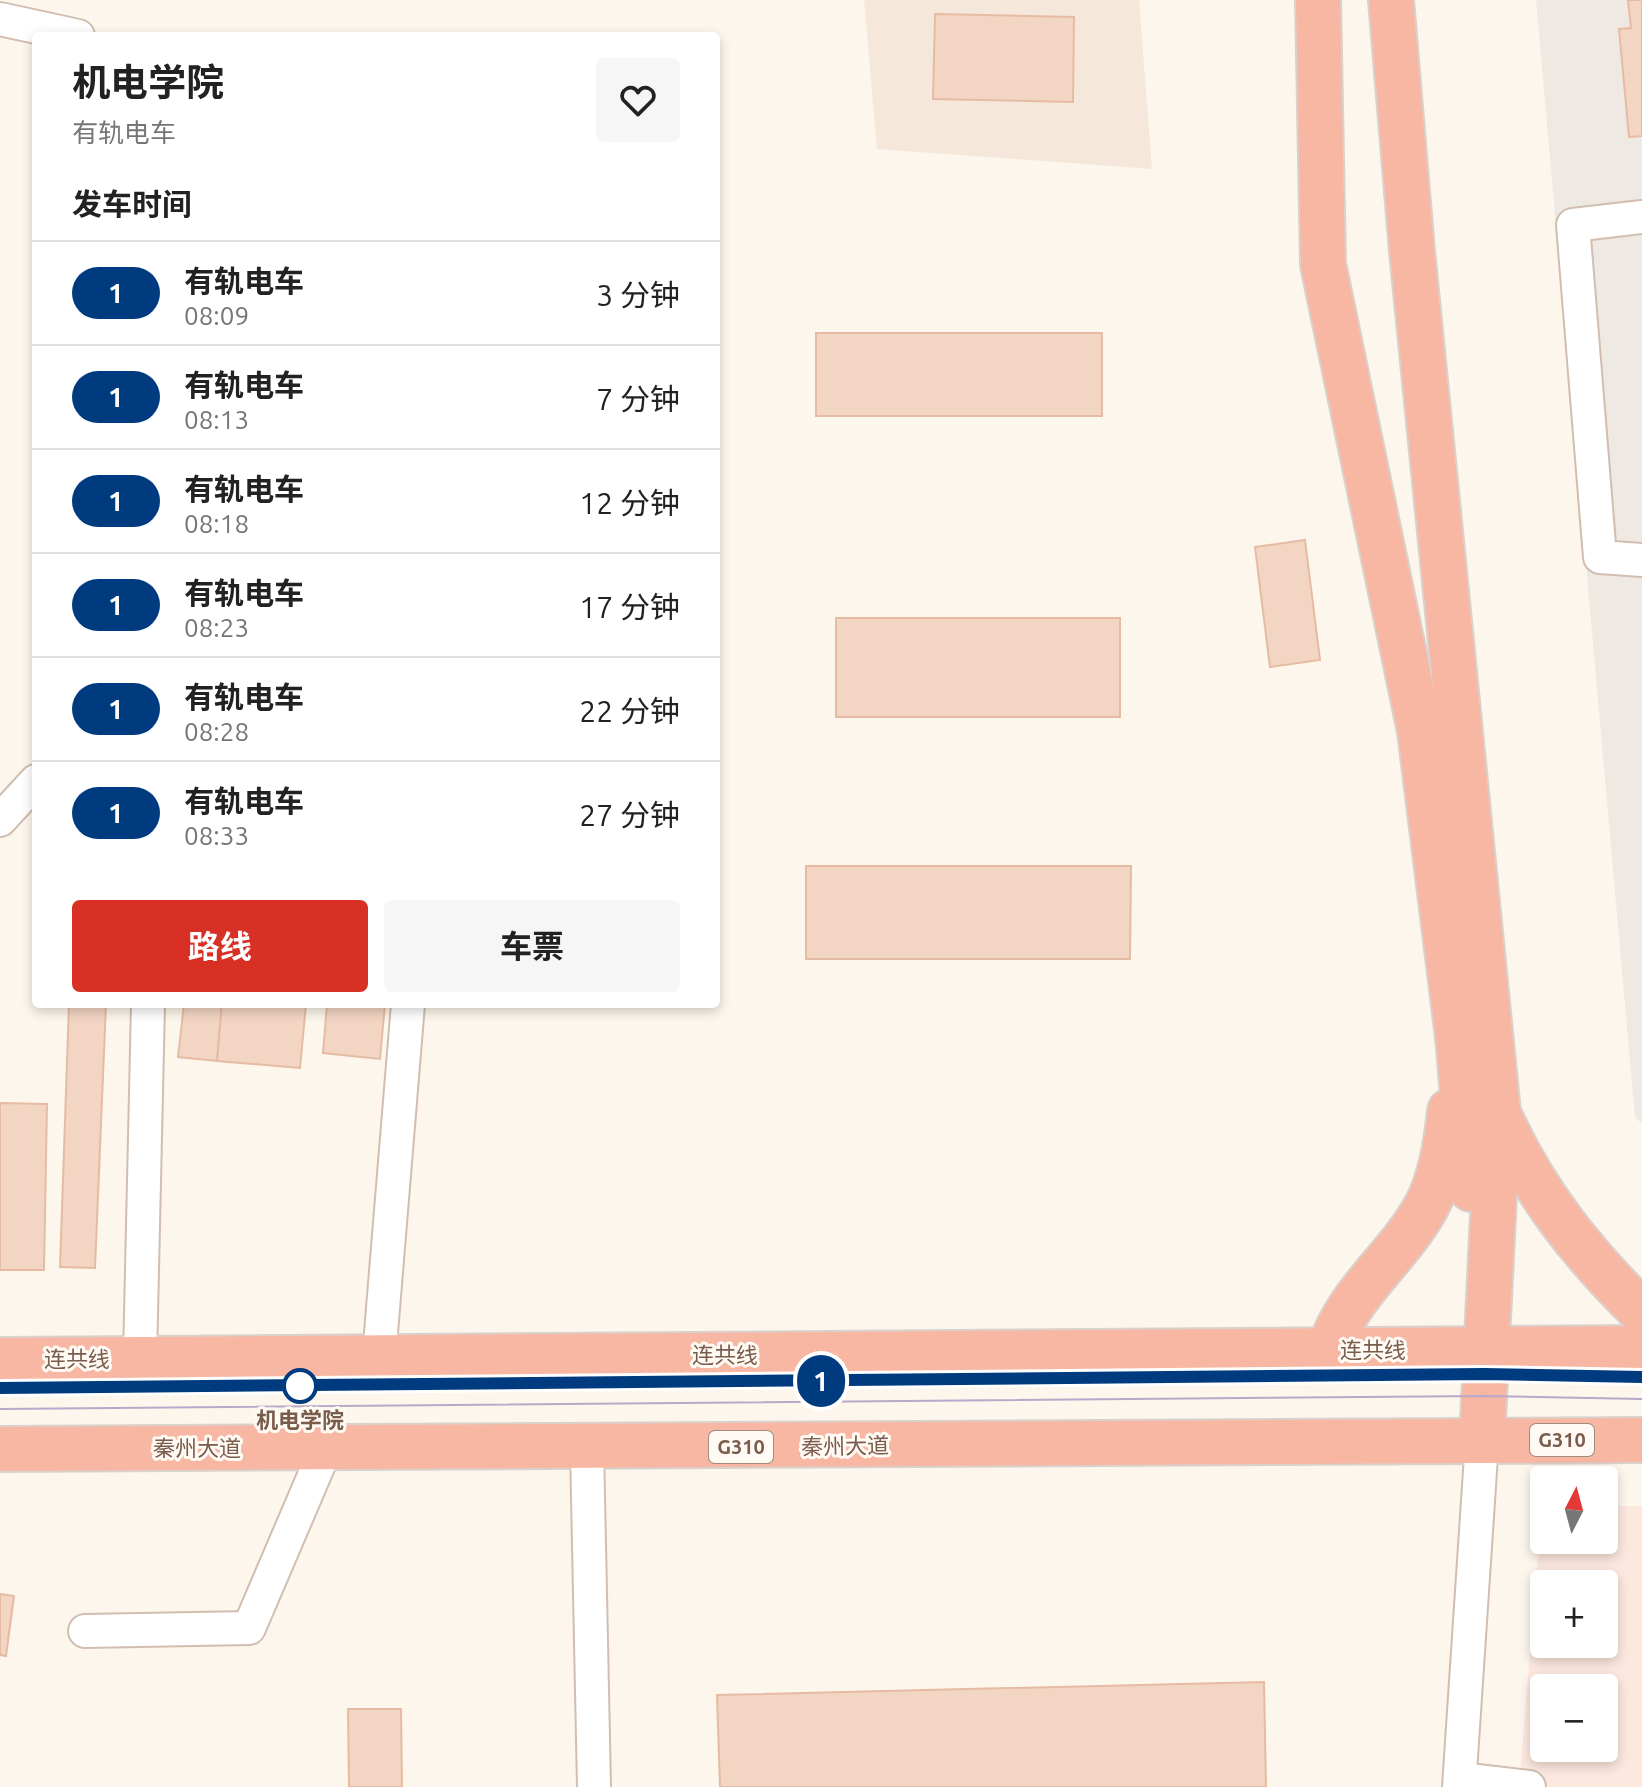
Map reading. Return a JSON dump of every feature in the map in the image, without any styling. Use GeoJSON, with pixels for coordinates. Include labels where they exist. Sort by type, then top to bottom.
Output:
{"type":"FeatureCollection","features":[{"type":"Feature","properties":{"kind":"highway"},"geometry":{"type":"LineString","coordinates":[[1318,0],[1323,264],[1420,731],[1458,1037],[1485,1350]]}},
{"type":"Feature","properties":{"kind":"highway"},"geometry":{"type":"LineString","coordinates":[[1391,0],[1412,251],[1498,1113],[1482,1441]]}},
{"type":"Feature","properties":{"kind":"highway"},"geometry":{"type":"LineString","coordinates":[[1329,1351],[1338,1322],[1427,1206],[1447,1139],[1458,1037]]}},
{"type":"Feature","properties":{"kind":"highway"},"geometry":{"type":"LineString","coordinates":[[1498,1113],[1514,1148],[1553,1214],[1600,1271],[1642,1312]]}},
{"type":"Feature","properties":{"kind":"highway","name":"连共线"},"geometry":{"type":"LineString","coordinates":[[0,1360],[1642,1348]]}},
{"type":"Feature","properties":{"kind":"highway","name":"秦州大道"},"geometry":{"type":"LineString","coordinates":[[0,1449],[1642,1440]]}},
{"type":"Feature","properties":{"kind":"street"},"geometry":{"type":"LineString","coordinates":[[0,19],[60,32]]}},
{"type":"Feature","properties":{"kind":"street"},"geometry":{"type":"LineString","coordinates":[[1642,217],[1573,225],[1600,557],[1642,560]]}},
{"type":"Feature","properties":{"kind":"street"},"geometry":{"type":"LineString","coordinates":[[0,820],[32,785]]}},
{"type":"Feature","properties":{"kind":"street"},"geometry":{"type":"LineString","coordinates":[[140,1359],[148,1008]]}},
{"type":"Feature","properties":{"kind":"street"},"geometry":{"type":"LineString","coordinates":[[379,1357],[408,1008]]}},
{"type":"Feature","properties":{"kind":"street"},"geometry":{"type":"LineString","coordinates":[[1482,1441],[1459,1783],[1529,1787]]}},
{"type":"Feature","properties":{"kind":"street"},"geometry":{"type":"LineString","coordinates":[[85,1631],[249,1628],[326,1448]]}},
{"type":"Feature","properties":{"kind":"street"},"geometry":{"type":"LineString","coordinates":[[587,1448],[594,1787]]}},
{"type":"Feature","properties":{"kind":"shaded area"},"geometry":{"type":"Polygon","coordinates":[[[864,0],[1139,0],[1152,169],[877,149],[864,0]]]}},
{"type":"Feature","properties":{"kind":"shaded area"},"geometry":{"type":"Polygon","coordinates":[[[1536,0],[1642,0],[1642,1123],[1635,1118],[1536,0]]]}},
{"type":"Feature","properties":{"kind":"shaded area"},"geometry":{"type":"Polygon","coordinates":[[[1618,1506],[1642,1506],[1642,1787],[1519,1787],[1530,1652],[1530,1658],[1618,1658],[1618,1570],[1537,1570],[1538,1554],[1618,1554],[1618,1506]]]}},
{"type":"Feature","properties":{"kind":"building"},"geometry":{"type":"Polygon","coordinates":[[[1628,0],[1642,0],[1642,136],[1629,137],[1619,29],[1631,28],[1628,0]]]}},
{"type":"Feature","properties":{"kind":"building"},"geometry":{"type":"Polygon","coordinates":[[[935,14],[1074,17],[1073,102],[933,99],[935,14]]]}},
{"type":"Feature","properties":{"kind":"building"},"geometry":{"type":"Polygon","coordinates":[[[816,333],[1102,333],[1102,416],[816,416],[816,333]]]}},
{"type":"Feature","properties":{"kind":"building"},"geometry":{"type":"Polygon","coordinates":[[[1305,540],[1320,660],[1270,667],[1255,547],[1305,540]]]}},
{"type":"Feature","properties":{"kind":"building"},"geometry":{"type":"Polygon","coordinates":[[[836,618],[1120,618],[1120,717],[836,717],[836,618]]]}},
{"type":"Feature","properties":{"kind":"building"},"geometry":{"type":"Polygon","coordinates":[[[806,866],[1131,866],[1130,959],[806,959],[806,866]]]}},
{"type":"Feature","properties":{"kind":"building"},"geometry":{"type":"Polygon","coordinates":[[[69,1008],[106,1008],[95,1268],[60,1267],[69,1008]]]}},
{"type":"Feature","properties":{"kind":"building"},"geometry":{"type":"Polygon","coordinates":[[[184,1008],[222,1008],[217,1061],[178,1057],[184,1008]]]}},
{"type":"Feature","properties":{"kind":"building"},"geometry":{"type":"Polygon","coordinates":[[[222,1008],[306,1008],[300,1068],[217,1061],[222,1008]]]}},
{"type":"Feature","properties":{"kind":"building"},"geometry":{"type":"Polygon","coordinates":[[[327,1008],[385,1008],[380,1059],[323,1053],[327,1008]]]}},
{"type":"Feature","properties":{"kind":"building"},"geometry":{"type":"Polygon","coordinates":[[[0,1103],[47,1104],[44,1270],[0,1270],[0,1103]]]}},
{"type":"Feature","properties":{"kind":"building"},"geometry":{"type":"Polygon","coordinates":[[[0,1594],[14,1596],[6,1656],[0,1655],[0,1594]]]}},
{"type":"Feature","properties":{"kind":"building"},"geometry":{"type":"Polygon","coordinates":[[[1264,1682],[1266,1787],[720,1787],[717,1695],[1264,1682]]]}},
{"type":"Feature","properties":{"kind":"building"},"geometry":{"type":"Polygon","coordinates":[[[348,1709],[401,1709],[402,1787],[349,1787],[348,1709]]]}},
{"type":"Feature","properties":{"kind":"tram line"},"geometry":{"type":"LineString","coordinates":[[0,1388],[1484,1374],[1642,1377]]}},
{"type":"Feature","properties":{"kind":"tram line","name":"1"},"geometry":{"type":"LineString","coordinates":[[0,1388],[1484,1374],[1642,1377]]}},
{"type":"Feature","properties":{"kind":"tram line"},"geometry":{"type":"LineString","coordinates":[[0,1409],[1484,1396],[1642,1399]]}},
{"type":"Feature","properties":{"kind":"place","name":"机电学院"},"geometry":{"type":"Point","coordinates":[300,1386]}}]}
